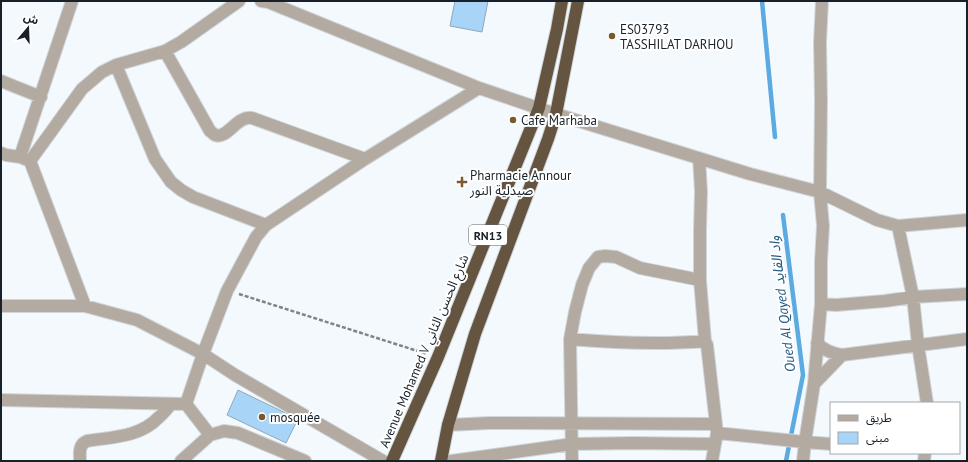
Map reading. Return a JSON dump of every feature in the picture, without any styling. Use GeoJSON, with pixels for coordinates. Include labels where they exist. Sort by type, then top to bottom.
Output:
{"type":"FeatureCollection","features":[{"type":"Feature","properties":{"kind":"highway","name":"Avenue Mohamed V شارع الحسن الثاني"},"geometry":{"type":"LineString","coordinates":[[392,461],[438,357],[539,108],[562,1]]}},
{"type":"Feature","properties":{"kind":"highway","name":"RN13"},"geometry":{"type":"LineString","coordinates":[[441,461],[448,425],[475,334],[556,114],[578,1]]}},
{"type":"Feature","properties":{"kind":"street"},"geometry":{"type":"LineString","coordinates":[[72,1],[41,97],[25,159],[85,306]]}},
{"type":"Feature","properties":{"kind":"street"},"geometry":{"type":"LineString","coordinates":[[25,159],[82,90],[102,72],[116,65],[166,51],[182,42],[239,1]]}},
{"type":"Feature","properties":{"kind":"street"},"geometry":{"type":"LineString","coordinates":[[261,1],[268,2],[479,88],[556,114],[750,174],[820,192],[877,220],[898,226],[967,220]]}},
{"type":"Feature","properties":{"kind":"street"},"geometry":{"type":"LineString","coordinates":[[803,461],[814,384],[821,304],[823,226],[820,192],[822,102],[820,42],[822,1]]}},
{"type":"Feature","properties":{"kind":"street"},"geometry":{"type":"LineString","coordinates":[[166,51],[210,131],[216,136],[221,136],[241,120],[248,117],[365,159]]}},
{"type":"Feature","properties":{"kind":"street"},"geometry":{"type":"LineString","coordinates":[[116,65],[154,159],[171,182],[193,197],[266,225]]}},
{"type":"Feature","properties":{"kind":"street"},"geometry":{"type":"LineString","coordinates":[[1,81],[41,97]]}},
{"type":"Feature","properties":{"kind":"street"},"geometry":{"type":"LineString","coordinates":[[186,404],[227,291],[256,237],[266,225],[365,159],[479,88]]}},
{"type":"Feature","properties":{"kind":"street"},"geometry":{"type":"LineString","coordinates":[[3,157],[25,159]]}},
{"type":"Feature","properties":{"kind":"street"},"geometry":{"type":"LineString","coordinates":[[699,158],[701,191],[700,280],[705,341],[707,345],[716,434],[712,461]]}},
{"type":"Feature","properties":{"kind":"street"},"geometry":{"type":"LineString","coordinates":[[898,226],[913,297],[918,345],[927,402]]}},
{"type":"Feature","properties":{"kind":"street"},"geometry":{"type":"LineString","coordinates":[[572,461],[570,339],[582,285],[589,268],[598,257],[616,257],[640,268],[700,280]]}},
{"type":"Feature","properties":{"kind":"street"},"geometry":{"type":"LineString","coordinates":[[821,304],[836,305],[913,297],[967,294]]}},
{"type":"Feature","properties":{"kind":"street"},"geometry":{"type":"LineString","coordinates":[[1,306],[85,306],[137,320],[203,354],[235,375],[383,461]]}},
{"type":"Feature","properties":{"kind":"street"},"geometry":{"type":"LineString","coordinates":[[570,339],[664,344],[705,341]]}},
{"type":"Feature","properties":{"kind":"street"},"geometry":{"type":"LineString","coordinates":[[817,343],[823,349],[832,354],[842,355],[967,340]]}},
{"type":"Feature","properties":{"kind":"street"},"geometry":{"type":"LineString","coordinates":[[814,384],[842,355]]}},
{"type":"Feature","properties":{"kind":"street"},"geometry":{"type":"LineString","coordinates":[[1,400],[186,404]]}},
{"type":"Feature","properties":{"kind":"street"},"geometry":{"type":"LineString","coordinates":[[80,461],[80,447],[84,442],[129,435],[145,429],[158,419],[171,404]]}},
{"type":"Feature","properties":{"kind":"street"},"geometry":{"type":"LineString","coordinates":[[186,404],[210,435]]}},
{"type":"Feature","properties":{"kind":"street"},"geometry":{"type":"LineString","coordinates":[[448,425],[489,423],[632,424],[716,434],[830,444]]}},
{"type":"Feature","properties":{"kind":"street"},"geometry":{"type":"LineString","coordinates":[[632,424],[632,443]]}},
{"type":"Feature","properties":{"kind":"street"},"geometry":{"type":"LineString","coordinates":[[181,461],[210,435],[224,431],[238,433],[305,461]]}},
{"type":"Feature","properties":{"kind":"street"},"geometry":{"type":"LineString","coordinates":[[451,461],[572,444],[632,443],[716,434]]}},
{"type":"Feature","properties":{"kind":"path"},"geometry":{"type":"LineString","coordinates":[[227,291],[438,357]]}},
{"type":"Feature","properties":{"kind":"building"},"geometry":{"type":"Polygon","coordinates":[[[455,1],[488,1],[482,32],[450,26],[455,1]]]}},
{"type":"Feature","properties":{"kind":"building","name":"mosquée"},"geometry":{"type":"Polygon","coordinates":[[[238,390],[298,419],[286,443],[227,415],[238,390]]]}},
{"type":"Feature","properties":{"kind":"waterway","name":"Oued Al Qayed واد القايد"},"geometry":{"type":"LineString","coordinates":[[762,1],[775,137]]}},
{"type":"Feature","properties":{"kind":"waterway","name":"Oued Al Qayed واد القايد"},"geometry":{"type":"LineString","coordinates":[[783,215],[803,375],[786,461]]}},
{"type":"Feature","properties":{"kind":"place","name":"ES03793 TASSHILAT DARHOU"},"geometry":{"type":"Point","coordinates":[612,36]}},
{"type":"Feature","properties":{"kind":"place","name":"Cafe Marhaba"},"geometry":{"type":"Point","coordinates":[513,120]}},
{"type":"Feature","properties":{"kind":"place","name":"Pharmacie Annour صيدلية النور"},"geometry":{"type":"Point","coordinates":[462,182]}},
{"type":"Feature","properties":{"kind":"place","name":"mosquée"},"geometry":{"type":"Point","coordinates":[262,417]}}]}
